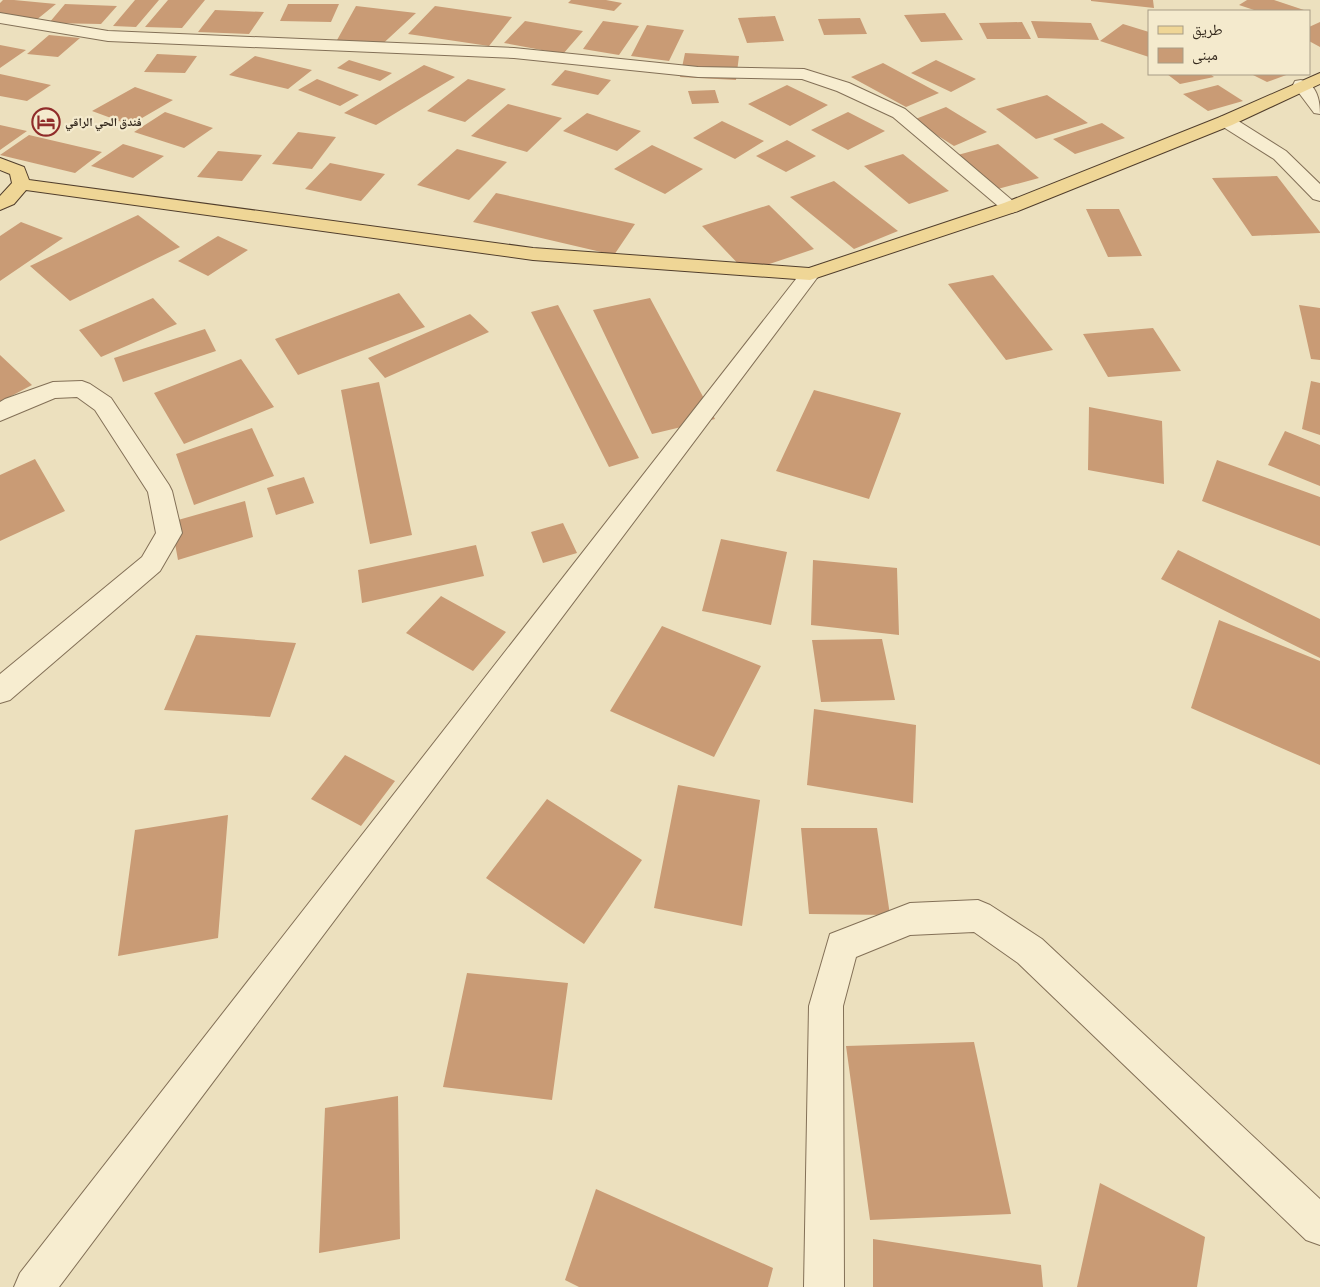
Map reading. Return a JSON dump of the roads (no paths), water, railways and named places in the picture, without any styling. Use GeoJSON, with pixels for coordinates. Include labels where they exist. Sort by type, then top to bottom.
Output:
{"type":"FeatureCollection","features":[{"type":"Feature","properties":{"kind":"main road"},"geometry":{"type":"LineString","coordinates":[[21,184],[533,254],[810,274],[1011,207],[1226,121],[1300,85],[1320,78]]}},
{"type":"Feature","properties":{"kind":"main road"},"geometry":{"type":"LineString","coordinates":[[0,163],[18,170],[21,184]]}},
{"type":"Feature","properties":{"kind":"main road"},"geometry":{"type":"LineString","coordinates":[[0,204],[7,200],[21,184]]}},
{"type":"Feature","properties":{"kind":"street"},"geometry":{"type":"LineString","coordinates":[[0,18],[108,36],[514,53],[698,72],[804,74],[843,87],[899,113],[1011,207]]}},
{"type":"Feature","properties":{"kind":"street"},"geometry":{"type":"LineString","coordinates":[[1300,85],[1320,110]]}},
{"type":"Feature","properties":{"kind":"street"},"geometry":{"type":"LineString","coordinates":[[1226,121],[1280,155],[1320,194]]}},
{"type":"Feature","properties":{"kind":"street"},"geometry":{"type":"LineString","coordinates":[[34,1287],[810,274]]}},
{"type":"Feature","properties":{"kind":"street"},"geometry":{"type":"LineString","coordinates":[[0,413],[14,405],[53,390],[82,389],[104,404],[160,491],[169,533],[151,564],[0,691]]}},
{"type":"Feature","properties":{"kind":"street"},"geometry":{"type":"LineString","coordinates":[[824,1287],[826,1006],[842,946],[910,919],[978,916],[1030,951],[1320,1226]]}},
{"type":"Feature","properties":{"kind":"place","name":"فندق الحي الراقي"},"geometry":{"type":"Point","coordinates":[46,122]}}]}
